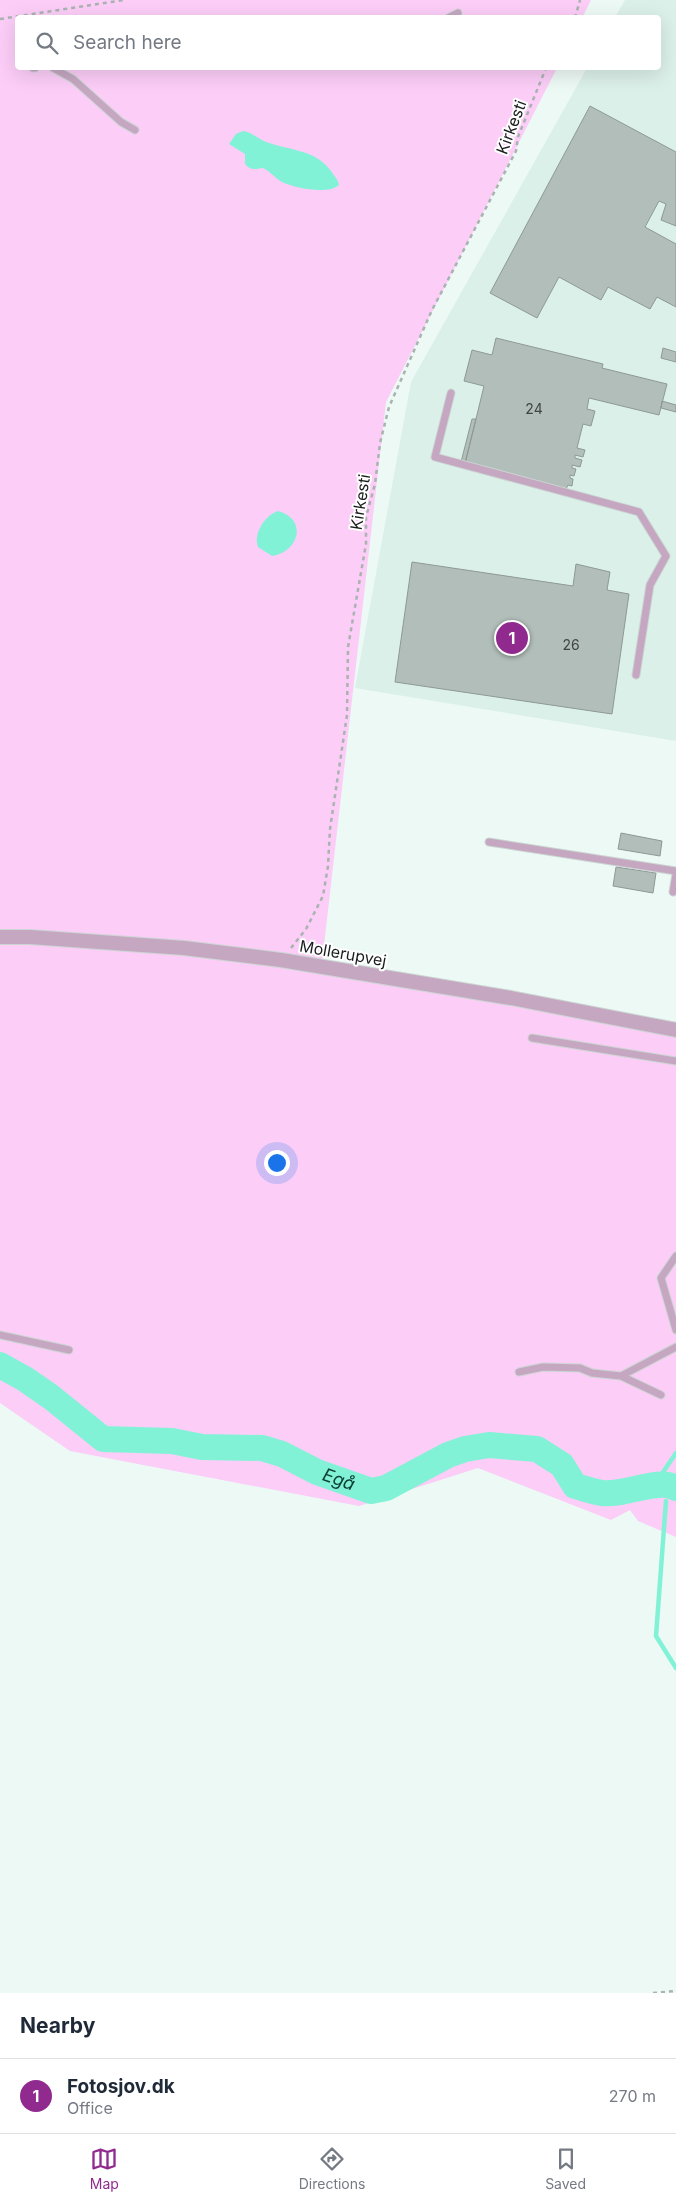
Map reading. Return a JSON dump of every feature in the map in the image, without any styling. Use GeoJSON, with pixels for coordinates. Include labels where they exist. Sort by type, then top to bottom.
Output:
{"type":"FeatureCollection","features":[{"type":"Feature","properties":{"kind":"street","name":"Mollerupvej"},"geometry":{"type":"LineString","coordinates":[[0,937],[30,937],[184,948],[281,960],[511,998],[676,1030]]}},
{"type":"Feature","properties":{"kind":"lane"},"geometry":{"type":"LineString","coordinates":[[454,15],[458,13]]}},
{"type":"Feature","properties":{"kind":"lane"},"geometry":{"type":"LineString","coordinates":[[57,70],[73,79],[121,122],[135,130]]}},
{"type":"Feature","properties":{"kind":"lane"},"geometry":{"type":"LineString","coordinates":[[452,394],[435,457],[639,512],[666,556],[650,585],[636,675]]}},
{"type":"Feature","properties":{"kind":"lane"},"geometry":{"type":"LineString","coordinates":[[489,842],[676,872],[673,892]]}},
{"type":"Feature","properties":{"kind":"lane"},"geometry":{"type":"LineString","coordinates":[[532,1038],[676,1061]]}},
{"type":"Feature","properties":{"kind":"lane"},"geometry":{"type":"LineString","coordinates":[[676,1256],[661,1278],[676,1330]]}},
{"type":"Feature","properties":{"kind":"lane"},"geometry":{"type":"LineString","coordinates":[[0,1335],[68,1350]]}},
{"type":"Feature","properties":{"kind":"lane"},"geometry":{"type":"LineString","coordinates":[[621,1376],[676,1347]]}},
{"type":"Feature","properties":{"kind":"lane"},"geometry":{"type":"LineString","coordinates":[[519,1372],[543,1367],[566,1367],[621,1376],[661,1395]]}},
{"type":"Feature","properties":{"kind":"path"},"geometry":{"type":"LineString","coordinates":[[21,15],[124,0]]}},
{"type":"Feature","properties":{"kind":"path"},"geometry":{"type":"LineString","coordinates":[[576,15],[580,0]]}},
{"type":"Feature","properties":{"kind":"path"},"geometry":{"type":"LineString","coordinates":[[0,18],[15,16]]}},
{"type":"Feature","properties":{"kind":"path","name":"Kirkesti"},"geometry":{"type":"LineString","coordinates":[[281,960],[306,929],[323,896],[328,866],[330,829],[348,715],[348,647],[366,544],[366,517],[390,407],[432,310],[516,151],[518,137],[545,70]]}},
{"type":"Feature","properties":{"kind":"path"},"geometry":{"type":"LineString","coordinates":[[653,1993],[676,1990]]}},
{"type":"Feature","properties":{"kind":"shaded area"},"geometry":{"type":"Polygon","coordinates":[[[0,0],[591,0],[584,15],[15,15],[15,70],[556,70],[386,402],[321,972],[477,997],[676,1035],[676,1537],[638,1521],[630,1510],[611,1520],[478,1468],[359,1506],[70,1451],[0,1403],[0,0]]]}},
{"type":"Feature","properties":{"kind":"shaded area"},"geometry":{"type":"Polygon","coordinates":[[[625,0],[676,0],[676,741],[355,688],[411,382],[586,70],[661,70],[661,15],[616,15],[625,0]]]}},
{"type":"Feature","properties":{"kind":"shaded area"},"geometry":{"type":"Polygon","coordinates":[[[243,131],[264,141],[317,158],[331,171],[339,185],[327,190],[302,188],[282,182],[263,168],[249,168],[245,164],[245,154],[229,144],[236,134],[243,131]]]}},
{"type":"Feature","properties":{"kind":"shaded area"},"geometry":{"type":"Polygon","coordinates":[[[278,511],[294,521],[296,535],[294,542],[289,548],[272,556],[258,547],[257,536],[261,526],[269,516],[278,511]]]}},
{"type":"Feature","properties":{"kind":"building"},"geometry":{"type":"Polygon","coordinates":[[[590,106],[676,152],[676,226],[661,220],[666,204],[659,201],[645,227],[676,244],[676,307],[657,297],[650,309],[608,287],[601,300],[559,277],[537,318],[490,293],[590,106]]]}},
{"type":"Feature","properties":{"kind":"building"},"geometry":{"type":"Polygon","coordinates":[[[496,338],[603,364],[602,368],[667,384],[659,415],[589,398],[587,409],[595,411],[591,426],[583,424],[577,448],[585,450],[583,457],[575,455],[575,458],[582,460],[580,467],[572,465],[572,468],[576,469],[574,476],[570,475],[570,478],[573,479],[572,486],[568,485],[566,489],[465,464],[484,386],[464,381],[472,350],[492,355],[496,338]]]}},
{"type":"Feature","properties":{"kind":"building"},"geometry":{"type":"Polygon","coordinates":[[[663,348],[676,352],[676,362],[661,358],[663,348]]]}},
{"type":"Feature","properties":{"kind":"building"},"geometry":{"type":"Polygon","coordinates":[[[662,401],[676,405],[676,412],[661,408],[662,401]]]}},
{"type":"Feature","properties":{"kind":"building"},"geometry":{"type":"Polygon","coordinates":[[[472,419],[476,419],[465,463],[461,462],[472,419]]]}},
{"type":"Feature","properties":{"kind":"building"},"geometry":{"type":"Polygon","coordinates":[[[412,562],[573,586],[576,564],[610,572],[607,590],[629,594],[612,714],[395,682],[412,562]]]}},
{"type":"Feature","properties":{"kind":"building"},"geometry":{"type":"Polygon","coordinates":[[[621,833],[662,841],[660,856],[618,849],[621,833]]]}},
{"type":"Feature","properties":{"kind":"building"},"geometry":{"type":"Polygon","coordinates":[[[616,867],[656,873],[653,893],[613,886],[616,867]]]}},
{"type":"Feature","properties":{"kind":"waterway","name":"Egå"},"geometry":{"type":"LineString","coordinates":[[0,1365],[51,1397],[103,1439],[172,1441],[202,1447],[262,1448],[282,1454],[317,1472],[371,1491],[386,1488],[448,1455],[465,1449],[489,1445],[537,1449],[562,1465],[575,1486],[595,1492],[621,1492],[660,1485],[669,1485],[676,1488]]}},
{"type":"Feature","properties":{"kind":"waterway"},"geometry":{"type":"LineString","coordinates":[[655,1484],[676,1453]]}},
{"type":"Feature","properties":{"kind":"waterway"},"geometry":{"type":"LineString","coordinates":[[666,1501],[656,1636],[676,1668]]}},
{"type":"Feature","properties":{"kind":"place","name":"Fotosjov.dk"},"geometry":{"type":"Point","coordinates":[512,638]}}]}
